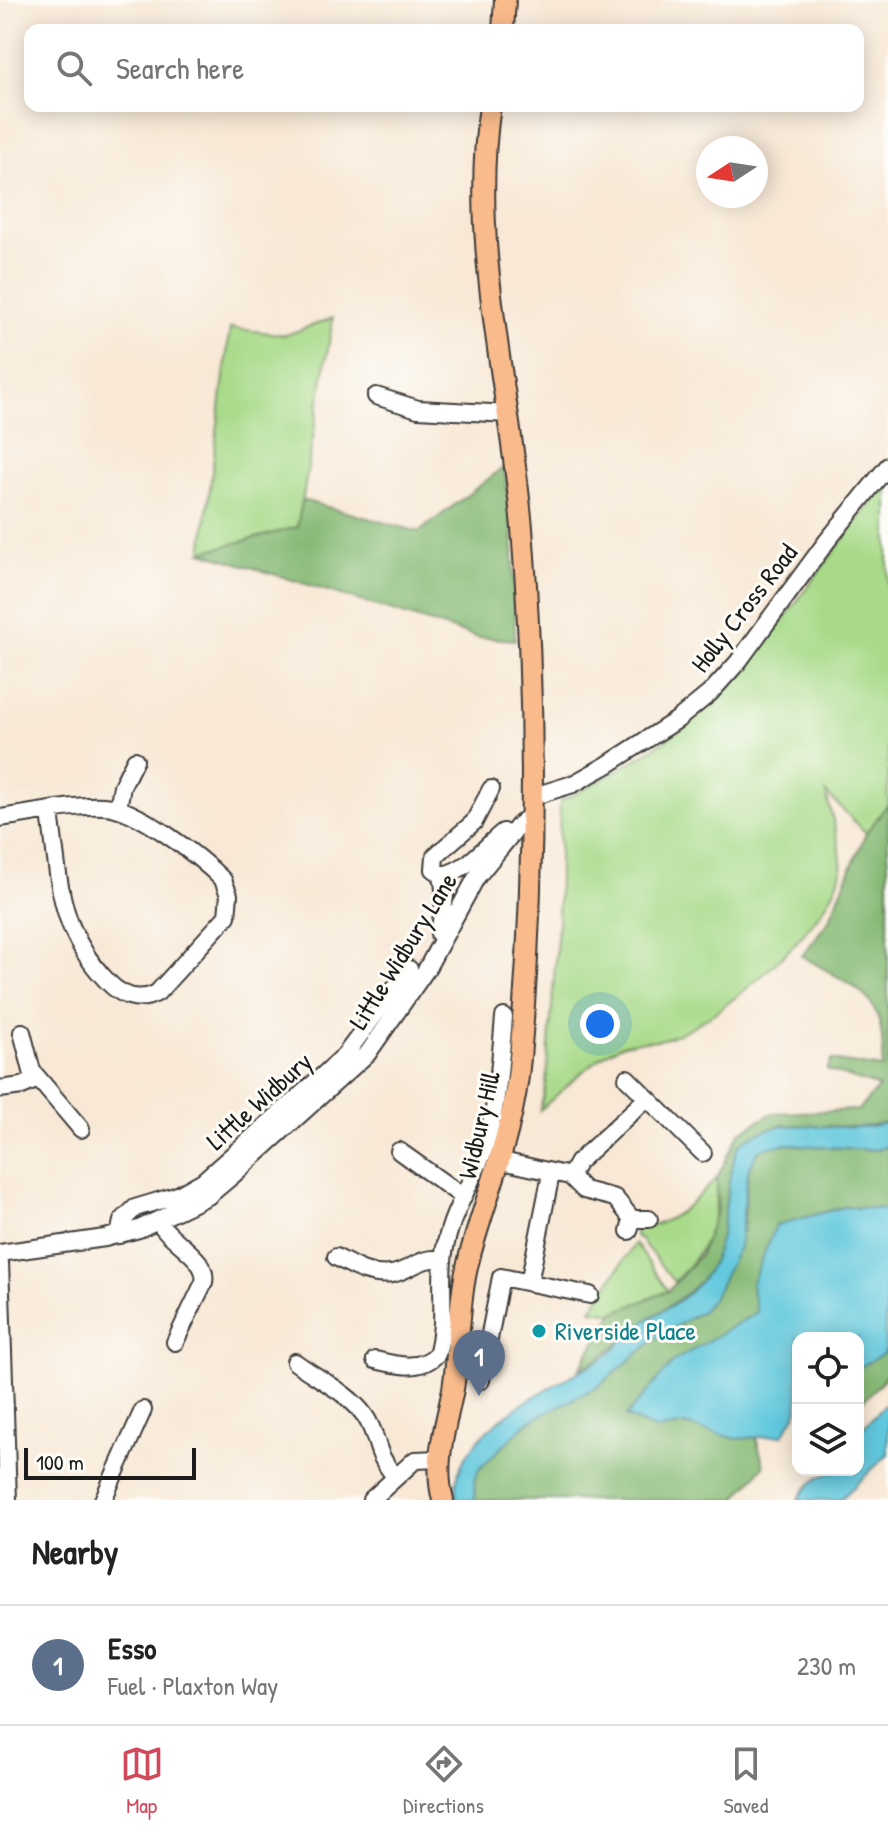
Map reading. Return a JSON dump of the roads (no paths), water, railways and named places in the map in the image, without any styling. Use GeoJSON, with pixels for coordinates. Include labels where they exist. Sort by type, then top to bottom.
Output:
{"type":"FeatureCollection","features":[{"type":"Feature","properties":{"kind":"main road"},"geometry":{"type":"LineString","coordinates":[[503,24],[505,0]]}},
{"type":"Feature","properties":{"kind":"main road","name":"Widbury Hill"},"geometry":{"type":"LineString","coordinates":[[443,1500],[439,1459],[455,1375],[469,1258],[502,1161],[519,1080],[529,961],[529,643],[509,414],[485,221],[484,158],[489,112]]}},
{"type":"Feature","properties":{"kind":"street"},"geometry":{"type":"LineString","coordinates":[[376,396],[418,409],[509,414]]}},
{"type":"Feature","properties":{"kind":"street","name":"Holly Cross Road"},"geometry":{"type":"LineString","coordinates":[[442,875],[455,872],[527,813],[677,720],[710,693],[738,662],[827,541],[888,466]]}},
{"type":"Feature","properties":{"kind":"street"},"geometry":{"type":"LineString","coordinates":[[118,808],[122,786],[135,760]]}},
{"type":"Feature","properties":{"kind":"street"},"geometry":{"type":"LineString","coordinates":[[438,948],[445,896],[442,875],[434,869],[435,856],[474,822],[491,789]]}},
{"type":"Feature","properties":{"kind":"street"},"geometry":{"type":"LineString","coordinates":[[0,818],[96,806],[118,808],[141,819],[217,874],[229,895],[229,909],[223,922],[162,989],[147,998],[136,998],[118,991],[89,962],[73,937],[65,913],[50,813]]}},
{"type":"Feature","properties":{"kind":"street","name":"Little Widbury Lane"},"geometry":{"type":"LineString","coordinates":[[0,1253],[119,1235],[159,1221],[208,1196],[349,1074],[368,1053],[438,948],[476,878],[527,813]]}},
{"type":"Feature","properties":{"kind":"street","name":"Little Widbury"},"geometry":{"type":"LineString","coordinates":[[119,1235],[122,1221],[135,1208],[178,1195],[203,1181],[320,1078],[345,1055],[409,969]]}},
{"type":"Feature","properties":{"kind":"street"},"geometry":{"type":"LineString","coordinates":[[375,1360],[410,1366],[434,1358],[441,1338],[442,1260],[462,1196],[477,1169],[498,1088],[504,1017]]}},
{"type":"Feature","properties":{"kind":"street"},"geometry":{"type":"LineString","coordinates":[[22,1032],[27,1058],[38,1079],[81,1129]]}},
{"type":"Feature","properties":{"kind":"street"},"geometry":{"type":"LineString","coordinates":[[627,1078],[646,1099],[653,1100],[703,1153]]}},
{"type":"Feature","properties":{"kind":"street"},"geometry":{"type":"LineString","coordinates":[[0,1089],[22,1086],[38,1079]]}},
{"type":"Feature","properties":{"kind":"street"},"geometry":{"type":"LineString","coordinates":[[570,1176],[578,1162],[646,1099]]}},
{"type":"Feature","properties":{"kind":"street"},"geometry":{"type":"LineString","coordinates":[[399,1151],[462,1196]]}},
{"type":"Feature","properties":{"kind":"street"},"geometry":{"type":"LineString","coordinates":[[502,1161],[570,1176],[584,1190],[615,1198],[637,1223]]}},
{"type":"Feature","properties":{"kind":"street"},"geometry":{"type":"LineString","coordinates":[[529,1283],[551,1174]]}},
{"type":"Feature","properties":{"kind":"street"},"geometry":{"type":"LineString","coordinates":[[159,1221],[171,1239],[199,1262],[205,1276],[175,1342]]}},
{"type":"Feature","properties":{"kind":"street"},"geometry":{"type":"LineString","coordinates":[[336,1257],[366,1272],[380,1274],[395,1273],[428,1258],[442,1260]]}},
{"type":"Feature","properties":{"kind":"street"},"geometry":{"type":"LineString","coordinates":[[0,1262],[8,1500]]}},
{"type":"Feature","properties":{"kind":"street"},"geometry":{"type":"LineString","coordinates":[[481,1380],[501,1277],[590,1295]]}},
{"type":"Feature","properties":{"kind":"street"},"geometry":{"type":"LineString","coordinates":[[441,1289],[464,1292]]}},
{"type":"Feature","properties":{"kind":"street"},"geometry":{"type":"LineString","coordinates":[[295,1362],[356,1406],[373,1432],[378,1456],[395,1476]]}},
{"type":"Feature","properties":{"kind":"street"},"geometry":{"type":"LineString","coordinates":[[103,1500],[143,1410]]}},
{"type":"Feature","properties":{"kind":"street"},"geometry":{"type":"LineString","coordinates":[[371,1500],[415,1460],[439,1459]]}},
{"type":"Feature","properties":{"kind":"water"},"geometry":{"type":"Polygon","coordinates":[[[888,1122],[886,1147],[872,1150],[784,1144],[758,1150],[748,1172],[739,1247],[713,1298],[702,1311],[659,1336],[597,1387],[528,1422],[479,1469],[474,1481],[475,1500],[457,1500],[458,1476],[468,1453],[485,1433],[533,1397],[607,1356],[638,1326],[680,1300],[702,1279],[718,1248],[729,1179],[739,1145],[775,1128],[869,1126],[888,1122]]]}},
{"type":"Feature","properties":{"kind":"water"},"geometry":{"type":"Polygon","coordinates":[[[844,1207],[888,1209],[885,1353],[864,1365],[864,1332],[792,1332],[792,1420],[783,1435],[737,1439],[685,1425],[656,1430],[626,1416],[674,1361],[757,1312],[751,1285],[776,1225],[844,1207]]]}},
{"type":"Feature","properties":{"kind":"water"},"geometry":{"type":"Polygon","coordinates":[[[888,1401],[888,1454],[840,1500],[798,1500],[809,1485],[823,1476],[864,1476],[864,1427],[888,1401]]]}},
{"type":"Feature","properties":{"kind":"place","name":"Riverside Place"},"geometry":{"type":"Point","coordinates":[539,1331]}},
{"type":"Feature","properties":{"kind":"place","name":"Esso"},"geometry":{"type":"Point","coordinates":[479,1396]}}]}
